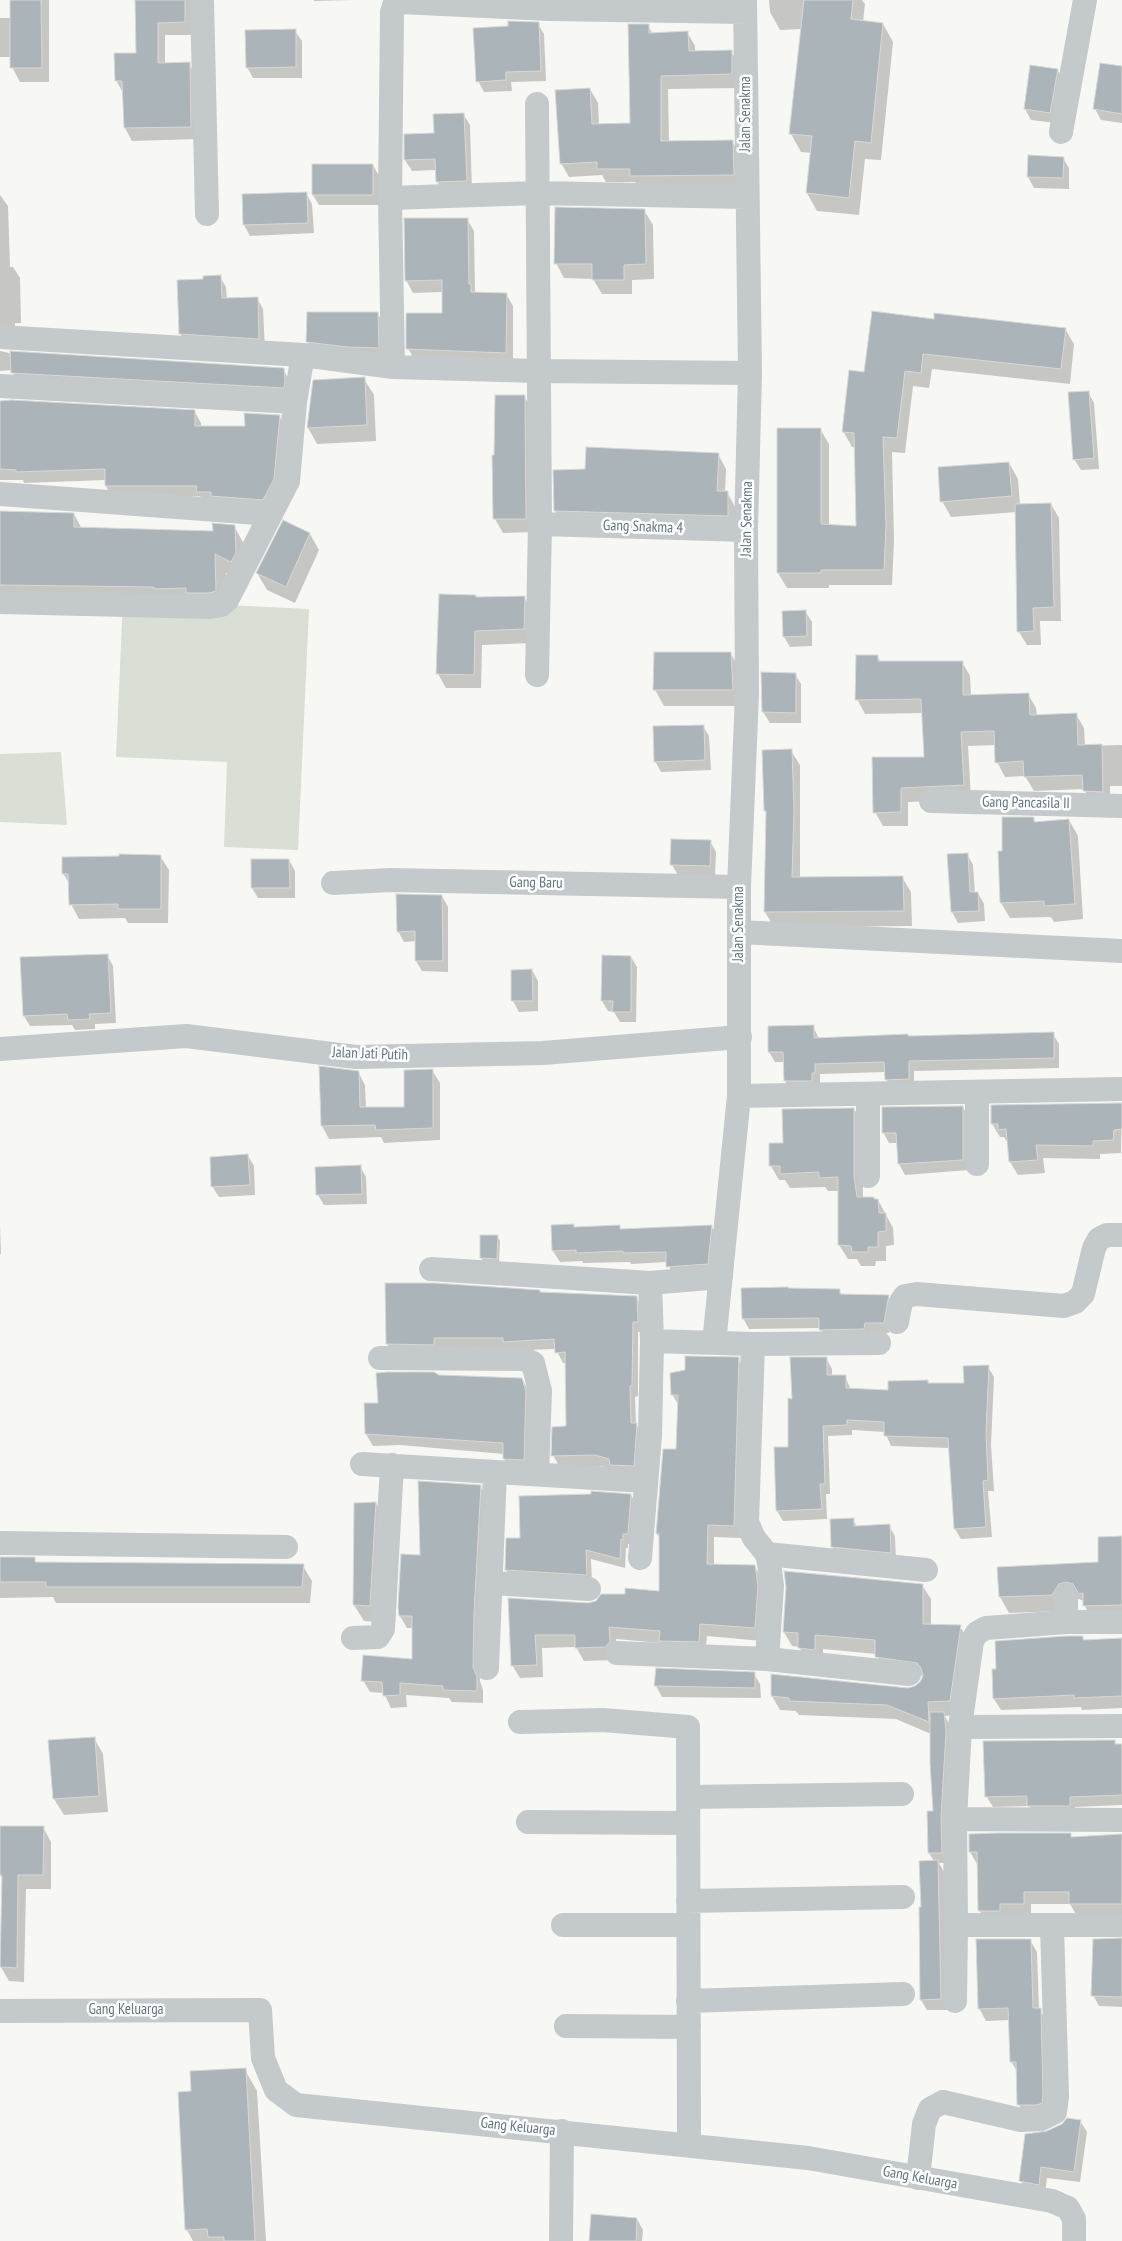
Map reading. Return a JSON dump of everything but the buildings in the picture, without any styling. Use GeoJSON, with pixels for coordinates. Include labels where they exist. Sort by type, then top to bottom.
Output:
{"type":"FeatureCollection","features":[{"type":"Feature","properties":{"kind":"street"},"geometry":{"type":"LineString","coordinates":[[202,0],[207,214]]}},
{"type":"Feature","properties":{"kind":"street"},"geometry":{"type":"LineString","coordinates":[[1062,132],[1084,0]]}},
{"type":"Feature","properties":{"kind":"street"},"geometry":{"type":"LineString","coordinates":[[393,367],[390,198],[392,12],[394,6],[400,2],[450,2],[549,9],[745,6]]}},
{"type":"Feature","properties":{"kind":"street","name":"Jalan Senakma"},"geometry":{"type":"LineString","coordinates":[[714,1343],[739,1096],[739,887],[747,694],[746,530],[750,373],[745,6]]}},
{"type":"Feature","properties":{"kind":"street"},"geometry":{"type":"LineString","coordinates":[[537,104],[536,194],[540,524],[537,675]]}},
{"type":"Feature","properties":{"kind":"street"},"geometry":{"type":"LineString","coordinates":[[390,198],[536,194],[747,197]]}},
{"type":"Feature","properties":{"kind":"street"},"geometry":{"type":"LineString","coordinates":[[0,337],[303,355],[393,367],[538,371],[750,373]]}},
{"type":"Feature","properties":{"kind":"street"},"geometry":{"type":"LineString","coordinates":[[0,602],[221,606],[227,600],[288,480],[295,402],[303,355]]}},
{"type":"Feature","properties":{"kind":"street"},"geometry":{"type":"LineString","coordinates":[[0,386],[295,402]]}},
{"type":"Feature","properties":{"kind":"street"},"geometry":{"type":"LineString","coordinates":[[0,494],[270,514]]}},
{"type":"Feature","properties":{"kind":"street","name":"Gang Snakma 4"},"geometry":{"type":"LineString","coordinates":[[540,524],[746,530]]}},
{"type":"Feature","properties":{"kind":"street","name":"Gang Pancasila II"},"geometry":{"type":"LineString","coordinates":[[931,801],[1122,806]]}},
{"type":"Feature","properties":{"kind":"street","name":"Gang Baru"},"geometry":{"type":"LineString","coordinates":[[333,882],[390,880],[739,887]]}},
{"type":"Feature","properties":{"kind":"street"},"geometry":{"type":"LineString","coordinates":[[739,932],[1122,951]]}},
{"type":"Feature","properties":{"kind":"street","name":"Jalan Jati Putih"},"geometry":{"type":"LineString","coordinates":[[0,1049],[186,1036],[356,1057],[543,1053],[740,1038]]}},
{"type":"Feature","properties":{"kind":"street"},"geometry":{"type":"LineString","coordinates":[[739,1096],[1122,1089]]}},
{"type":"Feature","properties":{"kind":"street"},"geometry":{"type":"LineString","coordinates":[[977,1092],[977,1164]]}},
{"type":"Feature","properties":{"kind":"street"},"geometry":{"type":"LineString","coordinates":[[868,1095],[868,1176]]}},
{"type":"Feature","properties":{"kind":"street"},"geometry":{"type":"LineString","coordinates":[[897,1322],[901,1302],[905,1296],[917,1294],[1064,1306],[1075,1302],[1083,1294],[1094,1248],[1099,1239],[1107,1236],[1122,1235]]}},
{"type":"Feature","properties":{"kind":"street"},"geometry":{"type":"LineString","coordinates":[[431,1269],[650,1282],[721,1277]]}},
{"type":"Feature","properties":{"kind":"street"},"geometry":{"type":"LineString","coordinates":[[640,1558],[650,1436],[652,1341],[650,1282]]}},
{"type":"Feature","properties":{"kind":"street"},"geometry":{"type":"LineString","coordinates":[[652,1341],[753,1344],[879,1343]]}},
{"type":"Feature","properties":{"kind":"street"},"geometry":{"type":"LineString","coordinates":[[753,1344],[747,1522],[754,1538],[767,1554],[772,1586],[767,1659]]}},
{"type":"Feature","properties":{"kind":"street"},"geometry":{"type":"LineString","coordinates":[[380,1358],[524,1359],[533,1363],[540,1390],[537,1474]]}},
{"type":"Feature","properties":{"kind":"street"},"geometry":{"type":"LineString","coordinates":[[362,1464],[646,1481]]}},
{"type":"Feature","properties":{"kind":"street"},"geometry":{"type":"LineString","coordinates":[[353,1638],[378,1637],[383,1629],[392,1466]]}},
{"type":"Feature","properties":{"kind":"street"},"geometry":{"type":"LineString","coordinates":[[487,1668],[492,1583],[495,1472]]}},
{"type":"Feature","properties":{"kind":"street"},"geometry":{"type":"LineString","coordinates":[[0,1543],[286,1546]]}},
{"type":"Feature","properties":{"kind":"street"},"geometry":{"type":"LineString","coordinates":[[767,1554],[926,1570]]}},
{"type":"Feature","properties":{"kind":"street"},"geometry":{"type":"LineString","coordinates":[[492,1583],[590,1590]]}},
{"type":"Feature","properties":{"kind":"street"},"geometry":{"type":"LineString","coordinates":[[1066,1596],[1066,1622]]}},
{"type":"Feature","properties":{"kind":"street"},"geometry":{"type":"LineString","coordinates":[[955,2001],[955,1819],[960,1727],[972,1641],[978,1633],[986,1628],[1066,1622],[1122,1622]]}},
{"type":"Feature","properties":{"kind":"street"},"geometry":{"type":"LineString","coordinates":[[617,1652],[767,1659],[910,1674]]}},
{"type":"Feature","properties":{"kind":"street"},"geometry":{"type":"LineString","coordinates":[[520,1722],[603,1720],[688,1727],[689,2145]]}},
{"type":"Feature","properties":{"kind":"street"},"geometry":{"type":"LineString","coordinates":[[960,1727],[1122,1726]]}},
{"type":"Feature","properties":{"kind":"street"},"geometry":{"type":"LineString","coordinates":[[688,1797],[902,1794]]}},
{"type":"Feature","properties":{"kind":"street"},"geometry":{"type":"LineString","coordinates":[[955,1819],[1121,1820]]}},
{"type":"Feature","properties":{"kind":"street"},"geometry":{"type":"LineString","coordinates":[[528,1822],[688,1823]]}},
{"type":"Feature","properties":{"kind":"street"},"geometry":{"type":"LineString","coordinates":[[688,1901],[903,1897]]}},
{"type":"Feature","properties":{"kind":"street"},"geometry":{"type":"LineString","coordinates":[[956,1924],[1119,1925]]}},
{"type":"Feature","properties":{"kind":"street"},"geometry":{"type":"LineString","coordinates":[[563,1925],[688,1925]]}},
{"type":"Feature","properties":{"kind":"street"},"geometry":{"type":"LineString","coordinates":[[918,2178],[924,2124],[930,2109],[943,2102],[1022,2120],[1040,2119],[1055,2112],[1057,2096],[1052,1925]]}},
{"type":"Feature","properties":{"kind":"street"},"geometry":{"type":"LineString","coordinates":[[688,2001],[903,1994]]}},
{"type":"Feature","properties":{"kind":"street","name":"Gang Keluarga"},"geometry":{"type":"LineString","coordinates":[[0,2011],[260,2010],[263,2058],[276,2090],[296,2105],[562,2131],[808,2158],[1052,2201],[1068,2208],[1074,2219],[1074,2241]]}},
{"type":"Feature","properties":{"kind":"street"},"geometry":{"type":"LineString","coordinates":[[566,2026],[689,2028]]}},
{"type":"Feature","properties":{"kind":"street"},"geometry":{"type":"LineString","coordinates":[[561,2241],[562,2131]]}},
{"type":"Feature","properties":{"kind":"shaded area"},"geometry":{"type":"Polygon","coordinates":[[[123,600],[309,609],[298,850],[224,847],[227,762],[116,757],[123,600]]]}},
{"type":"Feature","properties":{"kind":"shaded area"},"geometry":{"type":"Polygon","coordinates":[[[61,752],[67,825],[0,822],[0,754],[61,752]]]}}]}
